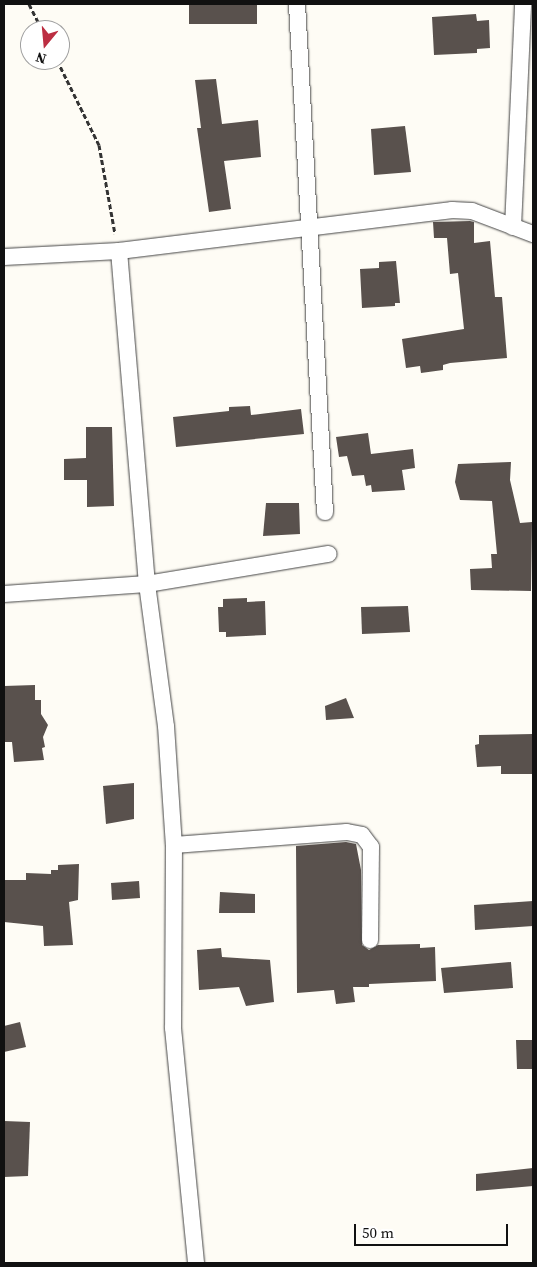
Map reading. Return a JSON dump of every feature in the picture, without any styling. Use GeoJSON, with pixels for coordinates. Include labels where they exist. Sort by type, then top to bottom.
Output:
{"type":"FeatureCollection","features":[{"type":"Feature","properties":{"kind":"street"},"geometry":{"type":"LineString","coordinates":[[297,4],[325,512]]}},
{"type":"Feature","properties":{"kind":"street"},"geometry":{"type":"LineString","coordinates":[[512,227],[523,4]]}},
{"type":"Feature","properties":{"kind":"street"},"geometry":{"type":"LineString","coordinates":[[4,257],[119,251],[459,210],[488,216],[533,234]]}},
{"type":"Feature","properties":{"kind":"street"},"geometry":{"type":"LineString","coordinates":[[119,251],[148,584],[166,726],[174,844],[173,1028],[196,1263]]}},
{"type":"Feature","properties":{"kind":"street"},"geometry":{"type":"LineString","coordinates":[[4,594],[148,584],[329,554]]}},
{"type":"Feature","properties":{"kind":"street"},"geometry":{"type":"LineString","coordinates":[[174,844],[347,832],[362,835],[371,847],[370,940]]}},
{"type":"Feature","properties":{"kind":"path"},"geometry":{"type":"LineString","coordinates":[[29,4],[37,20]]}},
{"type":"Feature","properties":{"kind":"path"},"geometry":{"type":"LineString","coordinates":[[62,70],[99,145],[119,251]]}},
{"type":"Feature","properties":{"kind":"building"},"geometry":{"type":"Polygon","coordinates":[[[189,4],[257,4],[257,24],[189,24],[189,4]]]}},
{"type":"Feature","properties":{"kind":"building"},"geometry":{"type":"Polygon","coordinates":[[[476,14],[477,21],[489,20],[490,48],[477,49],[477,53],[434,55],[432,17],[476,14]]]}},
{"type":"Feature","properties":{"kind":"building"},"geometry":{"type":"Polygon","coordinates":[[[216,79],[222,124],[258,120],[261,157],[224,161],[231,209],[209,212],[197,128],[201,128],[195,80],[216,79]]]}},
{"type":"Feature","properties":{"kind":"building"},"geometry":{"type":"Polygon","coordinates":[[[405,126],[411,172],[374,175],[371,129],[405,126]]]}},
{"type":"Feature","properties":{"kind":"building"},"geometry":{"type":"Polygon","coordinates":[[[433,222],[474,222],[474,243],[490,241],[495,297],[502,297],[507,358],[450,363],[443,365],[443,370],[421,373],[420,366],[406,368],[402,339],[464,329],[458,273],[450,274],[447,238],[434,238],[433,222]]]}},
{"type":"Feature","properties":{"kind":"building"},"geometry":{"type":"Polygon","coordinates":[[[396,261],[400,303],[395,303],[395,306],[362,308],[360,269],[379,268],[379,262],[396,261]]]}},
{"type":"Feature","properties":{"kind":"building"},"geometry":{"type":"Polygon","coordinates":[[[250,406],[251,415],[301,409],[304,434],[176,447],[173,417],[229,411],[229,407],[250,406]]]}},
{"type":"Feature","properties":{"kind":"building"},"geometry":{"type":"Polygon","coordinates":[[[86,427],[112,427],[114,506],[87,507],[87,480],[64,480],[64,459],[86,458],[86,427]]]}},
{"type":"Feature","properties":{"kind":"building"},"geometry":{"type":"Polygon","coordinates":[[[368,433],[371,454],[413,449],[415,468],[402,470],[405,490],[372,492],[371,485],[366,486],[364,475],[352,476],[347,456],[339,457],[336,437],[368,433]]]}},
{"type":"Feature","properties":{"kind":"building"},"geometry":{"type":"Polygon","coordinates":[[[511,462],[510,480],[520,523],[532,522],[531,591],[471,590],[470,569],[492,568],[491,554],[497,554],[492,501],[460,500],[455,482],[458,464],[511,462]]]}},
{"type":"Feature","properties":{"kind":"building"},"geometry":{"type":"Polygon","coordinates":[[[266,503],[299,503],[300,534],[263,536],[266,503]]]}},
{"type":"Feature","properties":{"kind":"building"},"geometry":{"type":"Polygon","coordinates":[[[247,598],[247,602],[265,601],[266,635],[226,637],[226,632],[219,632],[218,607],[223,607],[223,599],[247,598]]]}},
{"type":"Feature","properties":{"kind":"building"},"geometry":{"type":"Polygon","coordinates":[[[408,606],[410,632],[362,634],[361,607],[408,606]]]}},
{"type":"Feature","properties":{"kind":"building"},"geometry":{"type":"Polygon","coordinates":[[[35,685],[35,700],[41,700],[41,714],[48,725],[43,737],[45,747],[42,748],[44,760],[14,762],[12,742],[4,742],[4,686],[35,685]]]}},
{"type":"Feature","properties":{"kind":"building"},"geometry":{"type":"Polygon","coordinates":[[[346,698],[354,718],[326,720],[325,706],[346,698]]]}},
{"type":"Feature","properties":{"kind":"building"},"geometry":{"type":"Polygon","coordinates":[[[533,734],[533,774],[501,774],[501,766],[477,767],[475,745],[479,744],[479,735],[533,734]]]}},
{"type":"Feature","properties":{"kind":"building"},"geometry":{"type":"Polygon","coordinates":[[[134,783],[134,819],[106,824],[103,786],[134,783]]]}},
{"type":"Feature","properties":{"kind":"building"},"geometry":{"type":"Polygon","coordinates":[[[346,842],[356,844],[361,870],[362,945],[369,950],[378,945],[420,944],[420,948],[435,947],[436,981],[369,984],[369,987],[353,987],[355,1002],[336,1004],[334,990],[297,993],[296,846],[346,842]]]}},
{"type":"Feature","properties":{"kind":"building"},"geometry":{"type":"Polygon","coordinates":[[[79,864],[78,900],[69,902],[73,945],[44,946],[43,926],[4,922],[4,880],[26,880],[26,873],[51,874],[51,870],[58,870],[58,865],[79,864]]]}},
{"type":"Feature","properties":{"kind":"building"},"geometry":{"type":"Polygon","coordinates":[[[139,881],[140,898],[112,900],[111,883],[139,881]]]}},
{"type":"Feature","properties":{"kind":"building"},"geometry":{"type":"Polygon","coordinates":[[[220,892],[255,894],[255,913],[219,913],[220,892]]]}},
{"type":"Feature","properties":{"kind":"building"},"geometry":{"type":"Polygon","coordinates":[[[533,901],[533,926],[475,930],[474,905],[533,901]]]}},
{"type":"Feature","properties":{"kind":"building"},"geometry":{"type":"Polygon","coordinates":[[[221,948],[222,957],[270,960],[274,1002],[246,1006],[239,987],[199,990],[197,950],[221,948]]]}},
{"type":"Feature","properties":{"kind":"building"},"geometry":{"type":"Polygon","coordinates":[[[511,962],[513,988],[444,993],[441,968],[511,962]]]}},
{"type":"Feature","properties":{"kind":"building"},"geometry":{"type":"Polygon","coordinates":[[[20,1022],[26,1047],[4,1052],[4,1026],[20,1022]]]}},
{"type":"Feature","properties":{"kind":"building"},"geometry":{"type":"Polygon","coordinates":[[[516,1040],[533,1040],[533,1069],[517,1069],[516,1040]]]}},
{"type":"Feature","properties":{"kind":"building"},"geometry":{"type":"Polygon","coordinates":[[[4,1121],[30,1122],[28,1176],[4,1177],[4,1121]]]}},
{"type":"Feature","properties":{"kind":"building"},"geometry":{"type":"Polygon","coordinates":[[[533,1168],[533,1186],[476,1191],[476,1174],[533,1168]]]}}]}
